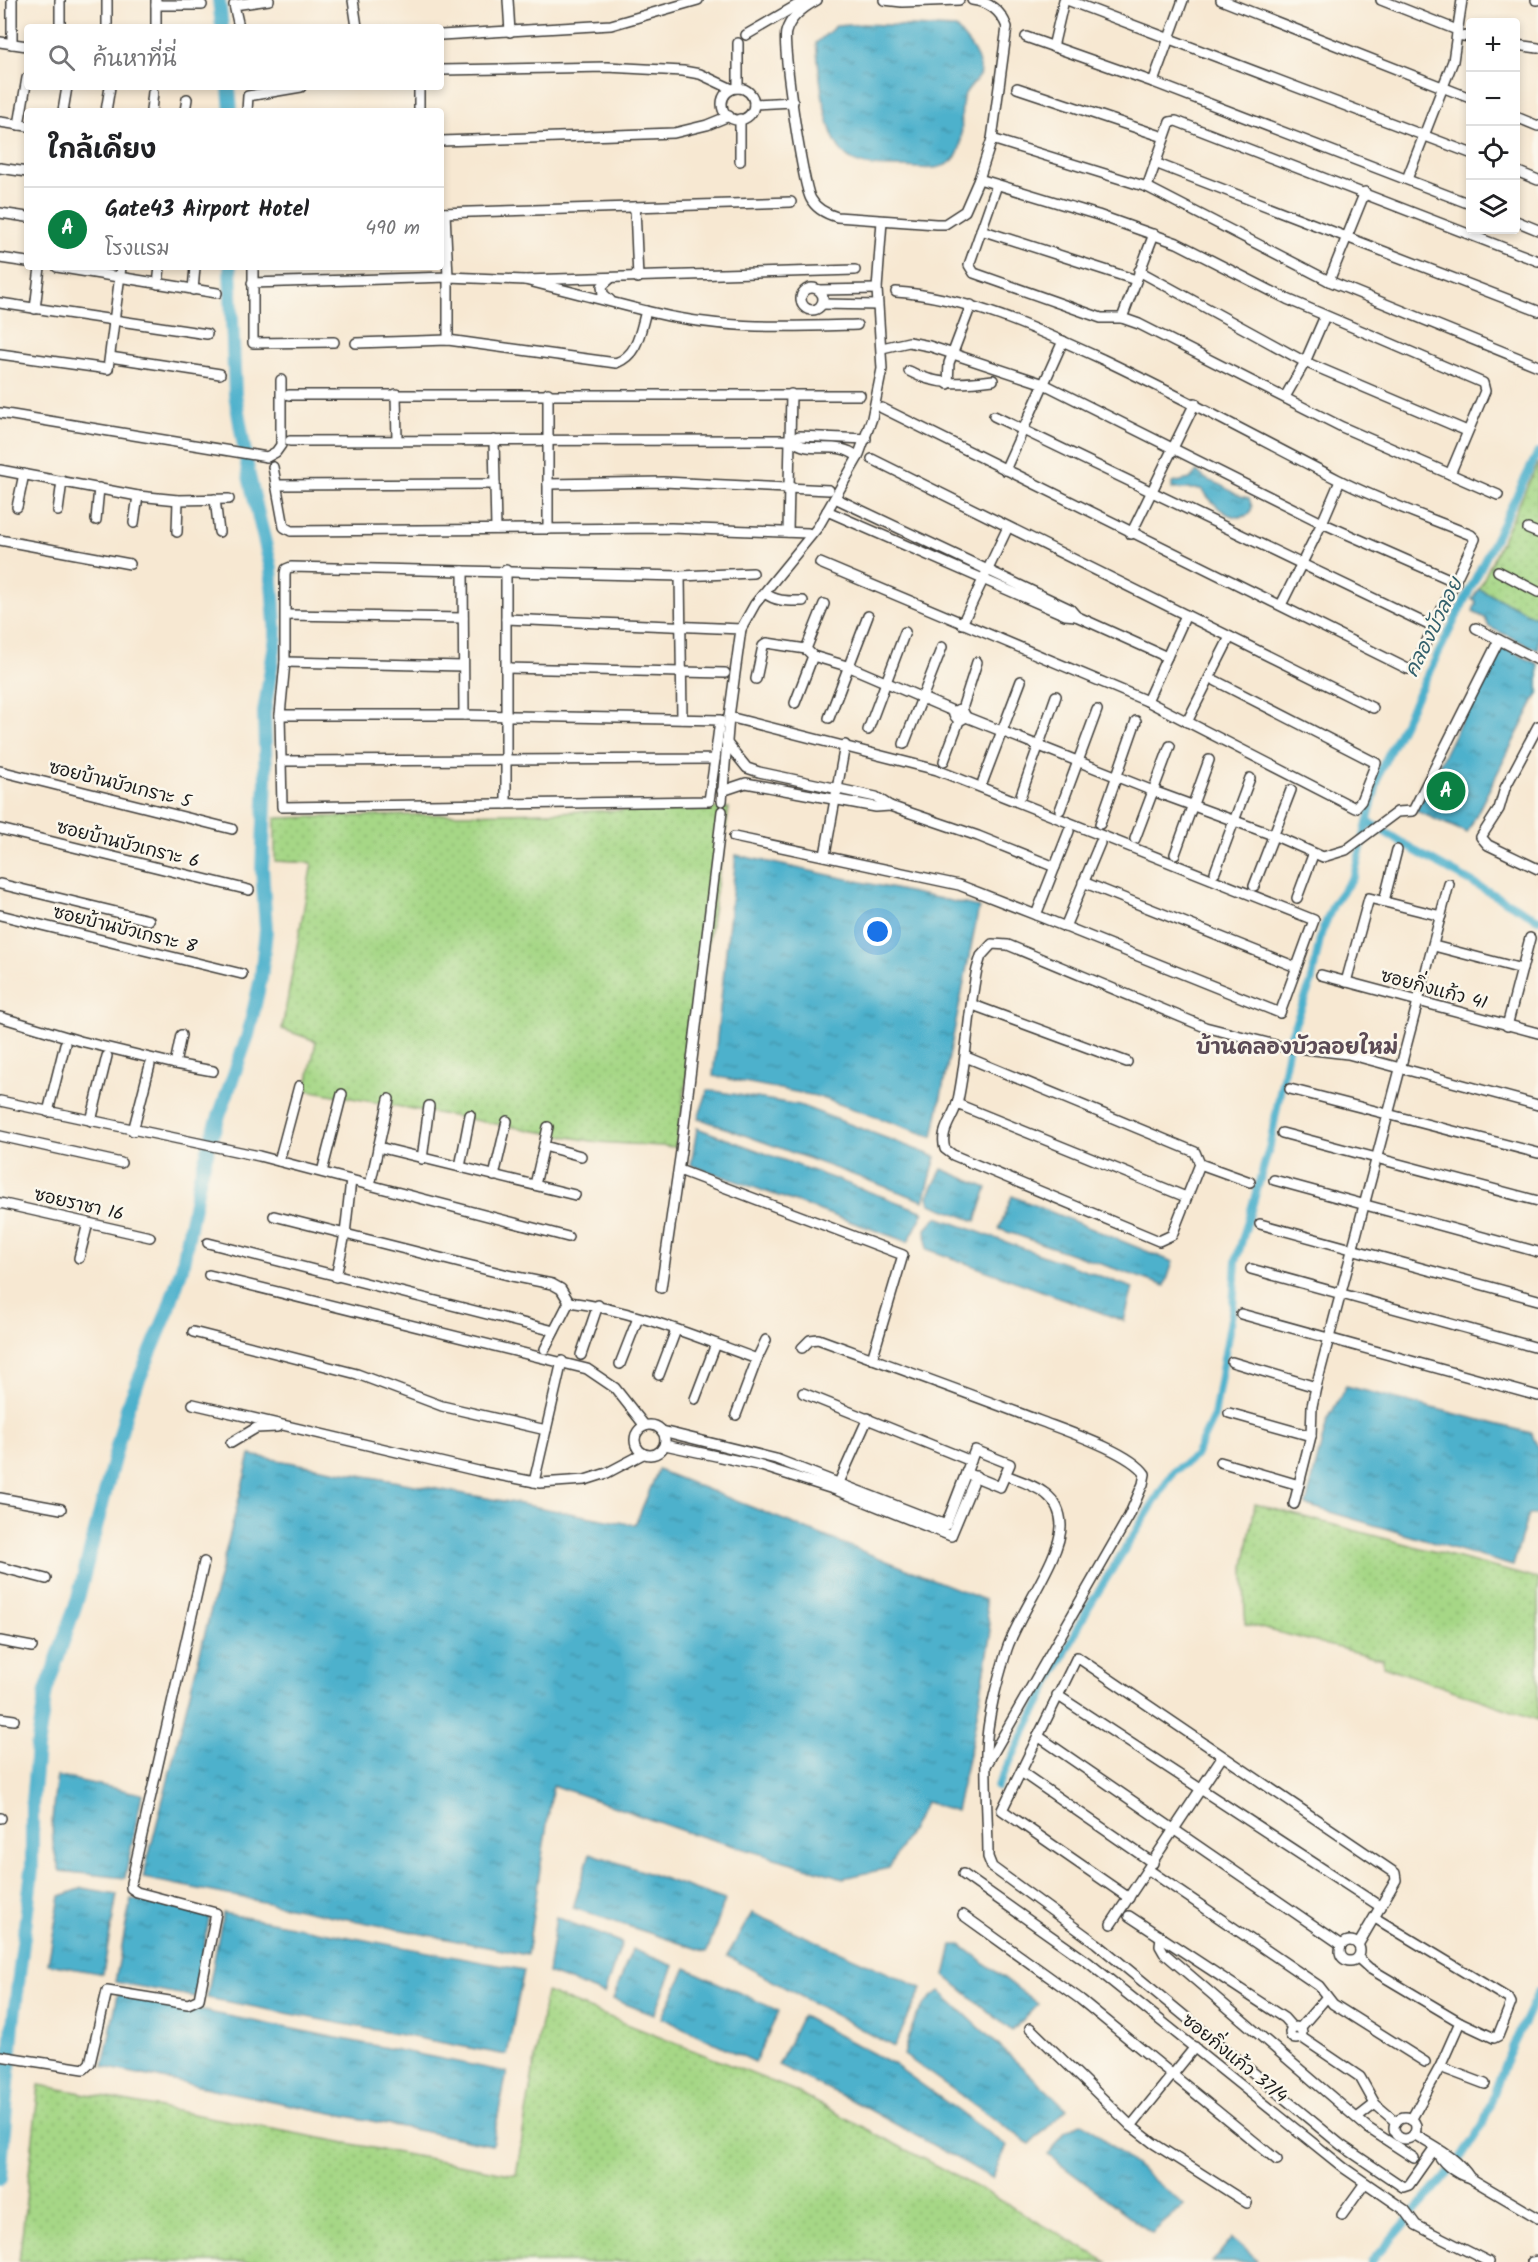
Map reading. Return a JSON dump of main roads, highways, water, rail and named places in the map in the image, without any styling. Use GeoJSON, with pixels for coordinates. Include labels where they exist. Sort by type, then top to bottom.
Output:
{"type":"FeatureCollection","features":[{"type":"Feature","properties":{"kind":"water"},"geometry":{"type":"Polygon","coordinates":[[[863,24],[956,28],[974,51],[979,61],[980,71],[977,79],[965,94],[960,146],[958,154],[948,164],[930,168],[884,167],[855,162],[841,150],[828,123],[824,106],[816,43],[836,26],[863,24]]]}},
{"type":"Feature","properties":{"kind":"water"},"geometry":{"type":"Polygon","coordinates":[[[1197,471],[1208,480],[1249,498],[1252,507],[1250,514],[1235,517],[1222,511],[1201,489],[1172,489],[1172,483],[1190,479],[1197,471]]]}},
{"type":"Feature","properties":{"kind":"water"},"geometry":{"type":"Polygon","coordinates":[[[1479,589],[1538,618],[1538,650],[1489,627],[1485,618],[1473,612],[1476,601],[1472,599],[1479,589]]]}},
{"type":"Feature","properties":{"kind":"water"},"geometry":{"type":"Polygon","coordinates":[[[1499,645],[1538,664],[1538,693],[1467,833],[1416,811],[1499,645]]]}},
{"type":"Feature","properties":{"kind":"water"},"geometry":{"type":"Polygon","coordinates":[[[736,855],[979,907],[933,1137],[816,1096],[713,1076],[736,855]]]}},
{"type":"Feature","properties":{"kind":"water"},"geometry":{"type":"Polygon","coordinates":[[[708,1090],[799,1105],[936,1157],[924,1201],[698,1118],[708,1090]]]}},
{"type":"Feature","properties":{"kind":"water"},"geometry":{"type":"Polygon","coordinates":[[[697,1128],[924,1212],[908,1242],[691,1165],[697,1128]]]}},
{"type":"Feature","properties":{"kind":"water"},"geometry":{"type":"Polygon","coordinates":[[[942,1169],[987,1188],[976,1221],[930,1204],[928,1196],[942,1169]]]}},
{"type":"Feature","properties":{"kind":"water"},"geometry":{"type":"Polygon","coordinates":[[[1012,1196],[1173,1262],[1165,1286],[999,1229],[1012,1196]]]}},
{"type":"Feature","properties":{"kind":"water"},"geometry":{"type":"Polygon","coordinates":[[[937,1217],[1133,1288],[1124,1321],[927,1249],[926,1229],[937,1217]]]}},
{"type":"Feature","properties":{"kind":"water"},"geometry":{"type":"Polygon","coordinates":[[[1346,1386],[1531,1433],[1538,1447],[1538,1515],[1528,1515],[1513,1566],[1306,1505],[1327,1421],[1346,1386]]]}},
{"type":"Feature","properties":{"kind":"water"},"geometry":{"type":"Polygon","coordinates":[[[250,1455],[635,1525],[658,1470],[985,1600],[991,1637],[972,1742],[956,1811],[926,1802],[889,1868],[843,1878],[686,1832],[553,1785],[527,1955],[143,1878],[250,1455]]]}},
{"type":"Feature","properties":{"kind":"water"},"geometry":{"type":"Polygon","coordinates":[[[57,1776],[142,1794],[125,1878],[60,1871],[52,1836],[57,1776]]]}},
{"type":"Feature","properties":{"kind":"water"},"geometry":{"type":"Polygon","coordinates":[[[590,1853],[725,1900],[707,1952],[573,1908],[590,1853]]]}},
{"type":"Feature","properties":{"kind":"water"},"geometry":{"type":"Polygon","coordinates":[[[83,1888],[117,1894],[103,1974],[48,1964],[60,1896],[83,1888]]]}},
{"type":"Feature","properties":{"kind":"water"},"geometry":{"type":"Polygon","coordinates":[[[131,1899],[210,1914],[195,1997],[115,1982],[131,1899]]]}},
{"type":"Feature","properties":{"kind":"water"},"geometry":{"type":"Polygon","coordinates":[[[223,1913],[524,1970],[507,2055],[207,1998],[223,1913]]]}},
{"type":"Feature","properties":{"kind":"water"},"geometry":{"type":"Polygon","coordinates":[[[752,1913],[922,1988],[894,2047],[727,1956],[752,1913]]]}},
{"type":"Feature","properties":{"kind":"water"},"geometry":{"type":"Polygon","coordinates":[[[556,1917],[622,1943],[604,1994],[548,1973],[556,1917]]]}},
{"type":"Feature","properties":{"kind":"water"},"geometry":{"type":"Polygon","coordinates":[[[952,1945],[961,1945],[1038,2004],[1012,2031],[945,1976],[952,1945]]]}},
{"type":"Feature","properties":{"kind":"water"},"geometry":{"type":"Polygon","coordinates":[[[632,1949],[674,1966],[654,2015],[613,1999],[632,1949]]]}},
{"type":"Feature","properties":{"kind":"water"},"geometry":{"type":"Polygon","coordinates":[[[686,1968],[779,2011],[755,2062],[662,2018],[686,1968]]]}},
{"type":"Feature","properties":{"kind":"water"},"geometry":{"type":"Polygon","coordinates":[[[940,1991],[1067,2109],[1030,2144],[904,2055],[916,2018],[925,2004],[940,1991]]]}},
{"type":"Feature","properties":{"kind":"water"},"geometry":{"type":"Polygon","coordinates":[[[118,1994],[507,2072],[492,2145],[103,2067],[118,1994]]]}},
{"type":"Feature","properties":{"kind":"water"},"geometry":{"type":"Polygon","coordinates":[[[802,2016],[893,2064],[1007,2146],[992,2178],[861,2105],[778,2065],[802,2016]]]}},
{"type":"Feature","properties":{"kind":"water"},"geometry":{"type":"Polygon","coordinates":[[[1082,2122],[1184,2205],[1152,2233],[1048,2155],[1065,2132],[1082,2122]]]}},
{"type":"Feature","properties":{"kind":"water"},"geometry":{"type":"Polygon","coordinates":[[[1232,2238],[1258,2260],[1257,2262],[1212,2262],[1232,2238]]]}},
{"type":"Feature","properties":{"kind":"waterway"},"geometry":{"type":"LineString","coordinates":[[219,0],[222,24]]}},
{"type":"Feature","properties":{"kind":"waterway"},"geometry":{"type":"LineString","coordinates":[[229,90],[231,108]]}},
{"type":"Feature","properties":{"kind":"waterway"},"geometry":{"type":"LineString","coordinates":[[0,2178],[13,2024],[32,1870],[32,1803],[37,1748],[46,1691],[78,1598],[127,1408],[167,1313],[182,1268],[200,1176],[248,1035],[261,978],[266,930],[262,868],[266,780],[264,713],[276,637],[271,568],[249,476],[235,394],[230,270]]}},
{"type":"Feature","properties":{"kind":"waterway","name":"คลองบัวลอย"},"geometry":{"type":"LineString","coordinates":[[997,1787],[1088,1608],[1173,1472],[1195,1456],[1214,1416],[1233,1307],[1236,1261],[1270,1145],[1291,1034],[1311,983],[1321,934],[1334,903],[1354,876],[1380,771],[1538,452]]}},
{"type":"Feature","properties":{"kind":"waterway"},"geometry":{"type":"LineString","coordinates":[[1372,824],[1415,851],[1538,919]]}},
{"type":"Feature","properties":{"kind":"waterway"},"geometry":{"type":"LineString","coordinates":[[1371,2262],[1459,2161],[1483,2124],[1505,2063],[1538,1992]]}},
{"type":"Feature","properties":{"kind":"place","name":"Gate43 Airport Hotel"},"geometry":{"type":"Point","coordinates":[1446,791]}},
{"type":"Feature","properties":{"kind":"district","name":"บ้านคลองบัวลอยใหม่"},"geometry":{"type":"Point","coordinates":[1297,1047]}}]}
